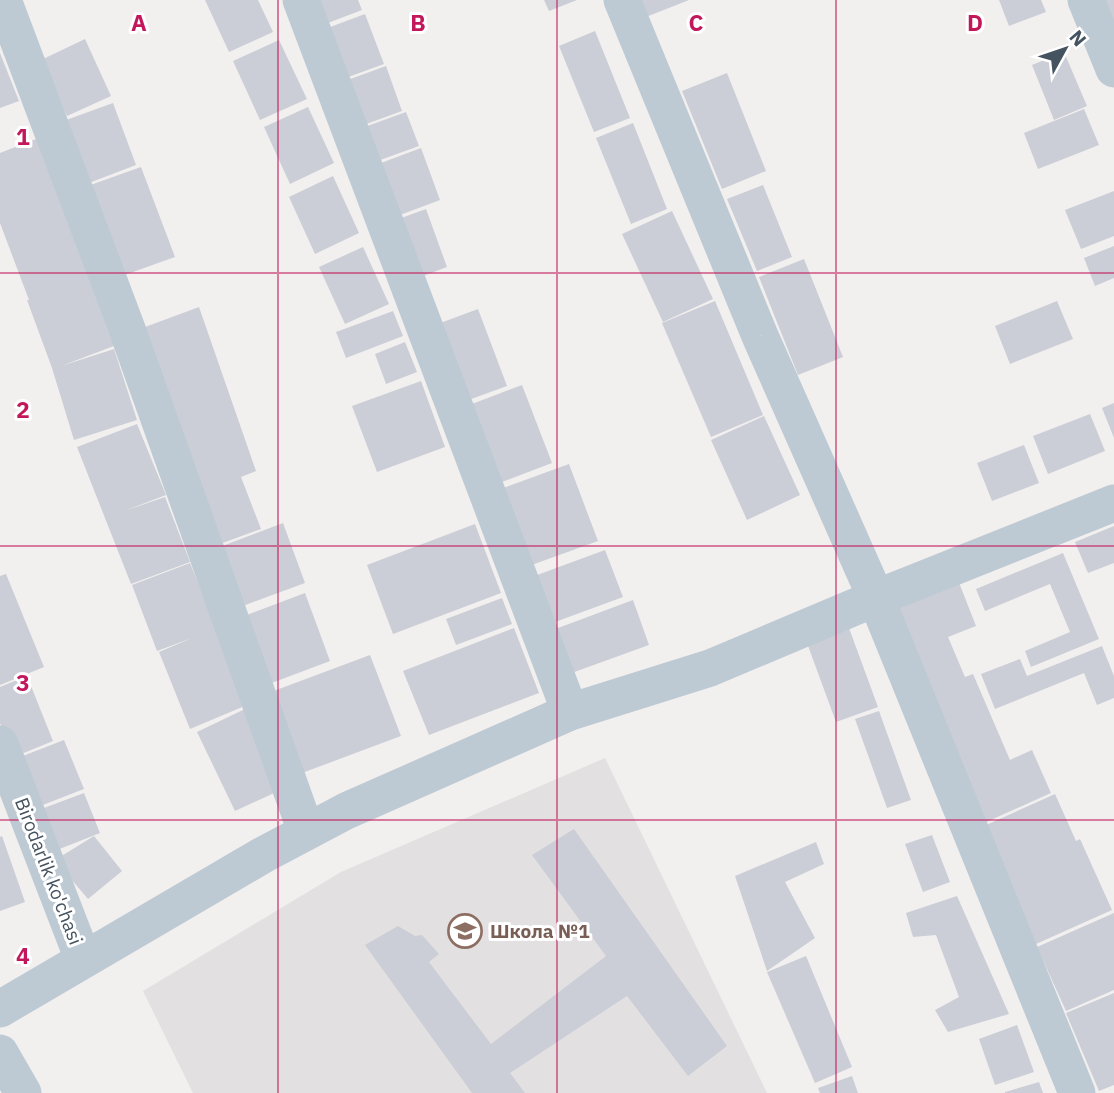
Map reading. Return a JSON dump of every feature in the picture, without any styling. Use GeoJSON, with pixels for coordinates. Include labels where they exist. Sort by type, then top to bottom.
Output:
{"type":"FeatureCollection","features":[{"type":"Feature","properties":{"kind":"street"},"geometry":{"type":"LineString","coordinates":[[4,0],[127,329],[306,831]]}},
{"type":"Feature","properties":{"kind":"street"},"geometry":{"type":"LineString","coordinates":[[301,0],[570,712]]}},
{"type":"Feature","properties":{"kind":"street"},"geometry":{"type":"LineString","coordinates":[[622,0],[760,336],[876,598],[1077,1093]]}},
{"type":"Feature","properties":{"kind":"street"},"geometry":{"type":"LineString","coordinates":[[1086,0],[1114,69]]}},
{"type":"Feature","properties":{"kind":"street"},"geometry":{"type":"LineString","coordinates":[[0,1009],[306,831],[346,811],[570,712],[710,668],[1114,503]]}},
{"type":"Feature","properties":{"kind":"street","name":"Birodarlik ko'chasi"},"geometry":{"type":"LineString","coordinates":[[0,744],[83,959]]}},
{"type":"Feature","properties":{"kind":"street"},"geometry":{"type":"LineString","coordinates":[[0,1053],[23,1093]]}},
{"type":"Feature","properties":{"kind":"shaded area","name":"Школа №1"},"geometry":{"type":"Polygon","coordinates":[[[605,758],[767,1093],[193,1093],[143,991],[341,872],[605,758]]]}},
{"type":"Feature","properties":{"kind":"building"},"geometry":{"type":"Polygon","coordinates":[[[205,0],[258,0],[273,32],[229,52],[205,0]]]}},
{"type":"Feature","properties":{"kind":"building"},"geometry":{"type":"Polygon","coordinates":[[[310,0],[358,0],[362,10],[320,26],[310,0]]]}},
{"type":"Feature","properties":{"kind":"building"},"geometry":{"type":"Polygon","coordinates":[[[544,0],[577,0],[549,11],[544,0]]]}},
{"type":"Feature","properties":{"kind":"building"},"geometry":{"type":"Polygon","coordinates":[[[638,0],[689,0],[646,17],[638,0]]]}},
{"type":"Feature","properties":{"kind":"building"},"geometry":{"type":"Polygon","coordinates":[[[999,0],[1041,0],[1046,12],[1009,26],[999,0]]]}},
{"type":"Feature","properties":{"kind":"building"},"geometry":{"type":"Polygon","coordinates":[[[1103,0],[1114,0],[1114,35],[1103,0]]]}},
{"type":"Feature","properties":{"kind":"building"},"geometry":{"type":"Polygon","coordinates":[[[365,14],[384,64],[340,80],[322,30],[365,14]]]}},
{"type":"Feature","properties":{"kind":"building"},"geometry":{"type":"Polygon","coordinates":[[[595,31],[630,118],[594,132],[559,46],[595,31]]]}},
{"type":"Feature","properties":{"kind":"building"},"geometry":{"type":"Polygon","coordinates":[[[85,39],[111,96],[67,116],[41,60],[85,39]]]}},
{"type":"Feature","properties":{"kind":"building"},"geometry":{"type":"Polygon","coordinates":[[[279,40],[307,99],[260,120],[233,61],[279,40]]]}},
{"type":"Feature","properties":{"kind":"building"},"geometry":{"type":"Polygon","coordinates":[[[1064,52],[1087,106],[1054,120],[1032,65],[1064,52]]]}},
{"type":"Feature","properties":{"kind":"building"},"geometry":{"type":"Polygon","coordinates":[[[0,53],[19,101],[0,108],[0,53]]]}},
{"type":"Feature","properties":{"kind":"building"},"geometry":{"type":"Polygon","coordinates":[[[386,66],[402,111],[358,127],[342,82],[386,66]]]}},
{"type":"Feature","properties":{"kind":"building"},"geometry":{"type":"Polygon","coordinates":[[[727,73],[766,171],[722,189],[682,91],[727,73]]]}},
{"type":"Feature","properties":{"kind":"building"},"geometry":{"type":"Polygon","coordinates":[[[113,103],[136,165],[81,186],[58,123],[113,103]]]}},
{"type":"Feature","properties":{"kind":"building"},"geometry":{"type":"Polygon","coordinates":[[[308,107],[334,163],[290,184],[264,127],[308,107]]]}},
{"type":"Feature","properties":{"kind":"building"},"geometry":{"type":"Polygon","coordinates":[[[1084,109],[1099,145],[1038,169],[1024,133],[1084,109]]]}},
{"type":"Feature","properties":{"kind":"building"},"geometry":{"type":"Polygon","coordinates":[[[406,112],[419,146],[372,163],[359,129],[406,112]]]}},
{"type":"Feature","properties":{"kind":"building"},"geometry":{"type":"Polygon","coordinates":[[[633,123],[667,209],[631,224],[596,138],[633,123]]]}},
{"type":"Feature","properties":{"kind":"building"},"geometry":{"type":"Polygon","coordinates":[[[36,139],[114,346],[61,366],[114,349],[137,420],[74,440],[29,300],[0,223],[0,153],[36,139]]]}},
{"type":"Feature","properties":{"kind":"building"},"geometry":{"type":"Polygon","coordinates":[[[421,148],[440,200],[392,218],[373,166],[421,148]]]}},
{"type":"Feature","properties":{"kind":"building"},"geometry":{"type":"Polygon","coordinates":[[[141,167],[175,257],[116,278],[82,188],[141,167]]]}},
{"type":"Feature","properties":{"kind":"building"},"geometry":{"type":"Polygon","coordinates":[[[333,176],[359,233],[315,254],[289,197],[333,176]]]}},
{"type":"Feature","properties":{"kind":"building"},"geometry":{"type":"Polygon","coordinates":[[[763,185],[792,257],[757,271],[727,199],[763,185]]]}},
{"type":"Feature","properties":{"kind":"building"},"geometry":{"type":"Polygon","coordinates":[[[1114,191],[1114,236],[1081,249],[1065,210],[1114,191]]]}},
{"type":"Feature","properties":{"kind":"building"},"geometry":{"type":"Polygon","coordinates":[[[426,209],[447,267],[415,279],[393,221],[426,209]]]}},
{"type":"Feature","properties":{"kind":"building"},"geometry":{"type":"Polygon","coordinates":[[[672,211],[713,299],[663,322],[622,234],[672,211]]]}},
{"type":"Feature","properties":{"kind":"building"},"geometry":{"type":"Polygon","coordinates":[[[1114,246],[1114,278],[1095,286],[1084,258],[1114,246]]]}},
{"type":"Feature","properties":{"kind":"building"},"geometry":{"type":"Polygon","coordinates":[[[363,247],[389,304],[345,324],[319,267],[363,247]]]}},
{"type":"Feature","properties":{"kind":"building"},"geometry":{"type":"Polygon","coordinates":[[[804,259],[843,357],[798,375],[759,277],[804,259]]]}},
{"type":"Feature","properties":{"kind":"building"},"geometry":{"type":"Polygon","coordinates":[[[715,301],[763,415],[711,437],[662,323],[715,301]]]}},
{"type":"Feature","properties":{"kind":"building"},"geometry":{"type":"Polygon","coordinates":[[[1057,301],[1073,339],[1010,364],[995,326],[1057,301]]]}},
{"type":"Feature","properties":{"kind":"building"},"geometry":{"type":"Polygon","coordinates":[[[199,307],[256,471],[241,477],[261,529],[217,545],[137,330],[199,307]]]}},
{"type":"Feature","properties":{"kind":"building"},"geometry":{"type":"Polygon","coordinates":[[[478,309],[507,386],[463,402],[435,325],[478,309]]]}},
{"type":"Feature","properties":{"kind":"building"},"geometry":{"type":"Polygon","coordinates":[[[393,311],[403,336],[346,358],[336,332],[393,311]]]}},
{"type":"Feature","properties":{"kind":"building"},"geometry":{"type":"Polygon","coordinates":[[[405,342],[417,372],[386,384],[375,354],[405,342]]]}},
{"type":"Feature","properties":{"kind":"building"},"geometry":{"type":"Polygon","coordinates":[[[421,381],[445,447],[377,472],[352,406],[421,381]]]}},
{"type":"Feature","properties":{"kind":"building"},"geometry":{"type":"Polygon","coordinates":[[[522,385],[552,463],[494,485],[464,407],[522,385]]]}},
{"type":"Feature","properties":{"kind":"building"},"geometry":{"type":"Polygon","coordinates":[[[1114,403],[1114,438],[1102,408],[1114,403]]]}},
{"type":"Feature","properties":{"kind":"building"},"geometry":{"type":"Polygon","coordinates":[[[1090,414],[1105,451],[1048,474],[1033,436],[1090,414]]]}},
{"type":"Feature","properties":{"kind":"building"},"geometry":{"type":"Polygon","coordinates":[[[764,416],[800,495],[747,520],[711,440],[764,416]]]}},
{"type":"Feature","properties":{"kind":"building"},"geometry":{"type":"Polygon","coordinates":[[[137,424],[166,495],[124,511],[165,497],[190,562],[131,584],[77,447],[137,424]]]}},
{"type":"Feature","properties":{"kind":"building"},"geometry":{"type":"Polygon","coordinates":[[[1024,445],[1039,483],[992,501],[977,463],[1024,445]]]}},
{"type":"Feature","properties":{"kind":"building"},"geometry":{"type":"Polygon","coordinates":[[[569,464],[598,541],[526,567],[498,490],[569,464]]]}},
{"type":"Feature","properties":{"kind":"building"},"geometry":{"type":"Polygon","coordinates":[[[283,523],[305,583],[240,607],[217,548],[283,523]]]}},
{"type":"Feature","properties":{"kind":"building"},"geometry":{"type":"Polygon","coordinates":[[[475,524],[501,593],[393,634],[367,565],[475,524]]]}},
{"type":"Feature","properties":{"kind":"building"},"geometry":{"type":"Polygon","coordinates":[[[1114,526],[1114,563],[1088,573],[1075,542],[1114,526]]]}},
{"type":"Feature","properties":{"kind":"building"},"geometry":{"type":"Polygon","coordinates":[[[605,550],[623,597],[547,625],[529,578],[605,550]]]}},
{"type":"Feature","properties":{"kind":"building"},"geometry":{"type":"Polygon","coordinates":[[[1063,553],[1099,639],[1031,667],[1025,651],[1070,632],[1050,584],[985,611],[976,589],[1063,553]]]}},
{"type":"Feature","properties":{"kind":"building"},"geometry":{"type":"Polygon","coordinates":[[[190,563],[247,705],[190,729],[159,652],[192,638],[157,651],[132,585],[190,563]]]}},
{"type":"Feature","properties":{"kind":"building"},"geometry":{"type":"Polygon","coordinates":[[[6,574],[44,667],[0,685],[0,576],[6,574]]]}},
{"type":"Feature","properties":{"kind":"building"},"geometry":{"type":"Polygon","coordinates":[[[958,580],[976,626],[948,637],[965,677],[973,674],[1010,760],[1032,750],[1051,793],[982,824],[892,605],[958,580]]]}},
{"type":"Feature","properties":{"kind":"building"},"geometry":{"type":"Polygon","coordinates":[[[305,593],[330,661],[269,684],[244,616],[305,593]]]}},
{"type":"Feature","properties":{"kind":"building"},"geometry":{"type":"Polygon","coordinates":[[[502,598],[512,624],[456,645],[446,619],[502,598]]]}},
{"type":"Feature","properties":{"kind":"building"},"geometry":{"type":"Polygon","coordinates":[[[633,600],[649,645],[566,675],[550,631],[633,600]]]}},
{"type":"Feature","properties":{"kind":"building"},"geometry":{"type":"Polygon","coordinates":[[[846,620],[878,707],[836,722],[804,635],[846,620]]]}},
{"type":"Feature","properties":{"kind":"building"},"geometry":{"type":"Polygon","coordinates":[[[514,628],[539,693],[429,735],[403,671],[514,628]]]}},
{"type":"Feature","properties":{"kind":"building"},"geometry":{"type":"Polygon","coordinates":[[[1102,646],[1114,676],[1114,698],[1097,705],[1084,673],[995,709],[981,674],[1020,659],[1027,676],[1102,646]]]}},
{"type":"Feature","properties":{"kind":"building"},"geometry":{"type":"Polygon","coordinates":[[[370,655],[401,736],[302,773],[271,692],[370,655]]]}},
{"type":"Feature","properties":{"kind":"building"},"geometry":{"type":"Polygon","coordinates":[[[27,676],[53,741],[14,757],[0,723],[0,687],[27,676]]]}},
{"type":"Feature","properties":{"kind":"building"},"geometry":{"type":"Polygon","coordinates":[[[247,708],[285,788],[235,811],[197,732],[247,708]]]}},
{"type":"Feature","properties":{"kind":"building"},"geometry":{"type":"Polygon","coordinates":[[[879,711],[911,800],[887,808],[855,719],[879,711]]]}},
{"type":"Feature","properties":{"kind":"building"},"geometry":{"type":"Polygon","coordinates":[[[64,740],[84,789],[35,808],[15,759],[64,740]]]}},
{"type":"Feature","properties":{"kind":"building"},"geometry":{"type":"Polygon","coordinates":[[[84,793],[100,833],[52,852],[36,811],[84,793]]]}},
{"type":"Feature","properties":{"kind":"building"},"geometry":{"type":"Polygon","coordinates":[[[1055,794],[1076,841],[1080,839],[1112,910],[1036,944],[984,826],[1055,794]]]}},
{"type":"Feature","properties":{"kind":"building"},"geometry":{"type":"Polygon","coordinates":[[[574,829],[727,1046],[688,1076],[627,996],[510,1073],[525,1093],[472,1093],[365,945],[398,926],[415,936],[422,935],[439,954],[429,962],[491,1044],[606,956],[532,855],[574,829]]]}},
{"type":"Feature","properties":{"kind":"building"},"geometry":{"type":"Polygon","coordinates":[[[932,835],[950,882],[923,892],[905,844],[932,835]]]}},
{"type":"Feature","properties":{"kind":"building"},"geometry":{"type":"Polygon","coordinates":[[[2,836],[25,902],[0,911],[0,837],[2,836]]]}},
{"type":"Feature","properties":{"kind":"building"},"geometry":{"type":"Polygon","coordinates":[[[94,836],[122,871],[88,899],[55,860],[94,836]]]}},
{"type":"Feature","properties":{"kind":"building"},"geometry":{"type":"Polygon","coordinates":[[[816,842],[824,864],[785,882],[815,938],[767,971],[735,876],[816,842]]]}},
{"type":"Feature","properties":{"kind":"building"},"geometry":{"type":"Polygon","coordinates":[[[957,896],[1009,1014],[948,1032],[935,1010],[959,997],[936,935],[913,937],[906,913],[957,896]]]}},
{"type":"Feature","properties":{"kind":"building"},"geometry":{"type":"Polygon","coordinates":[[[1114,913],[1114,990],[1066,1011],[1037,947],[1114,913]]]}},
{"type":"Feature","properties":{"kind":"building"},"geometry":{"type":"Polygon","coordinates":[[[806,956],[852,1067],[815,1083],[767,972],[806,956]]]}},
{"type":"Feature","properties":{"kind":"building"},"geometry":{"type":"Polygon","coordinates":[[[1114,993],[1114,1085],[1099,1091],[1066,1013],[1114,993]]]}},
{"type":"Feature","properties":{"kind":"building"},"geometry":{"type":"Polygon","coordinates":[[[1017,1025],[1034,1072],[995,1085],[979,1039],[1017,1025]]]}},
{"type":"Feature","properties":{"kind":"building"},"geometry":{"type":"Polygon","coordinates":[[[852,1076],[858,1093],[820,1093],[818,1088],[852,1076]]]}},
{"type":"Feature","properties":{"kind":"building"},"geometry":{"type":"Polygon","coordinates":[[[1039,1082],[1043,1093],[1005,1093],[1005,1092],[1039,1082]]]}},
{"type":"Feature","properties":{"kind":"place","name":"Школа №1"},"geometry":{"type":"Point","coordinates":[465,931]}}]}
